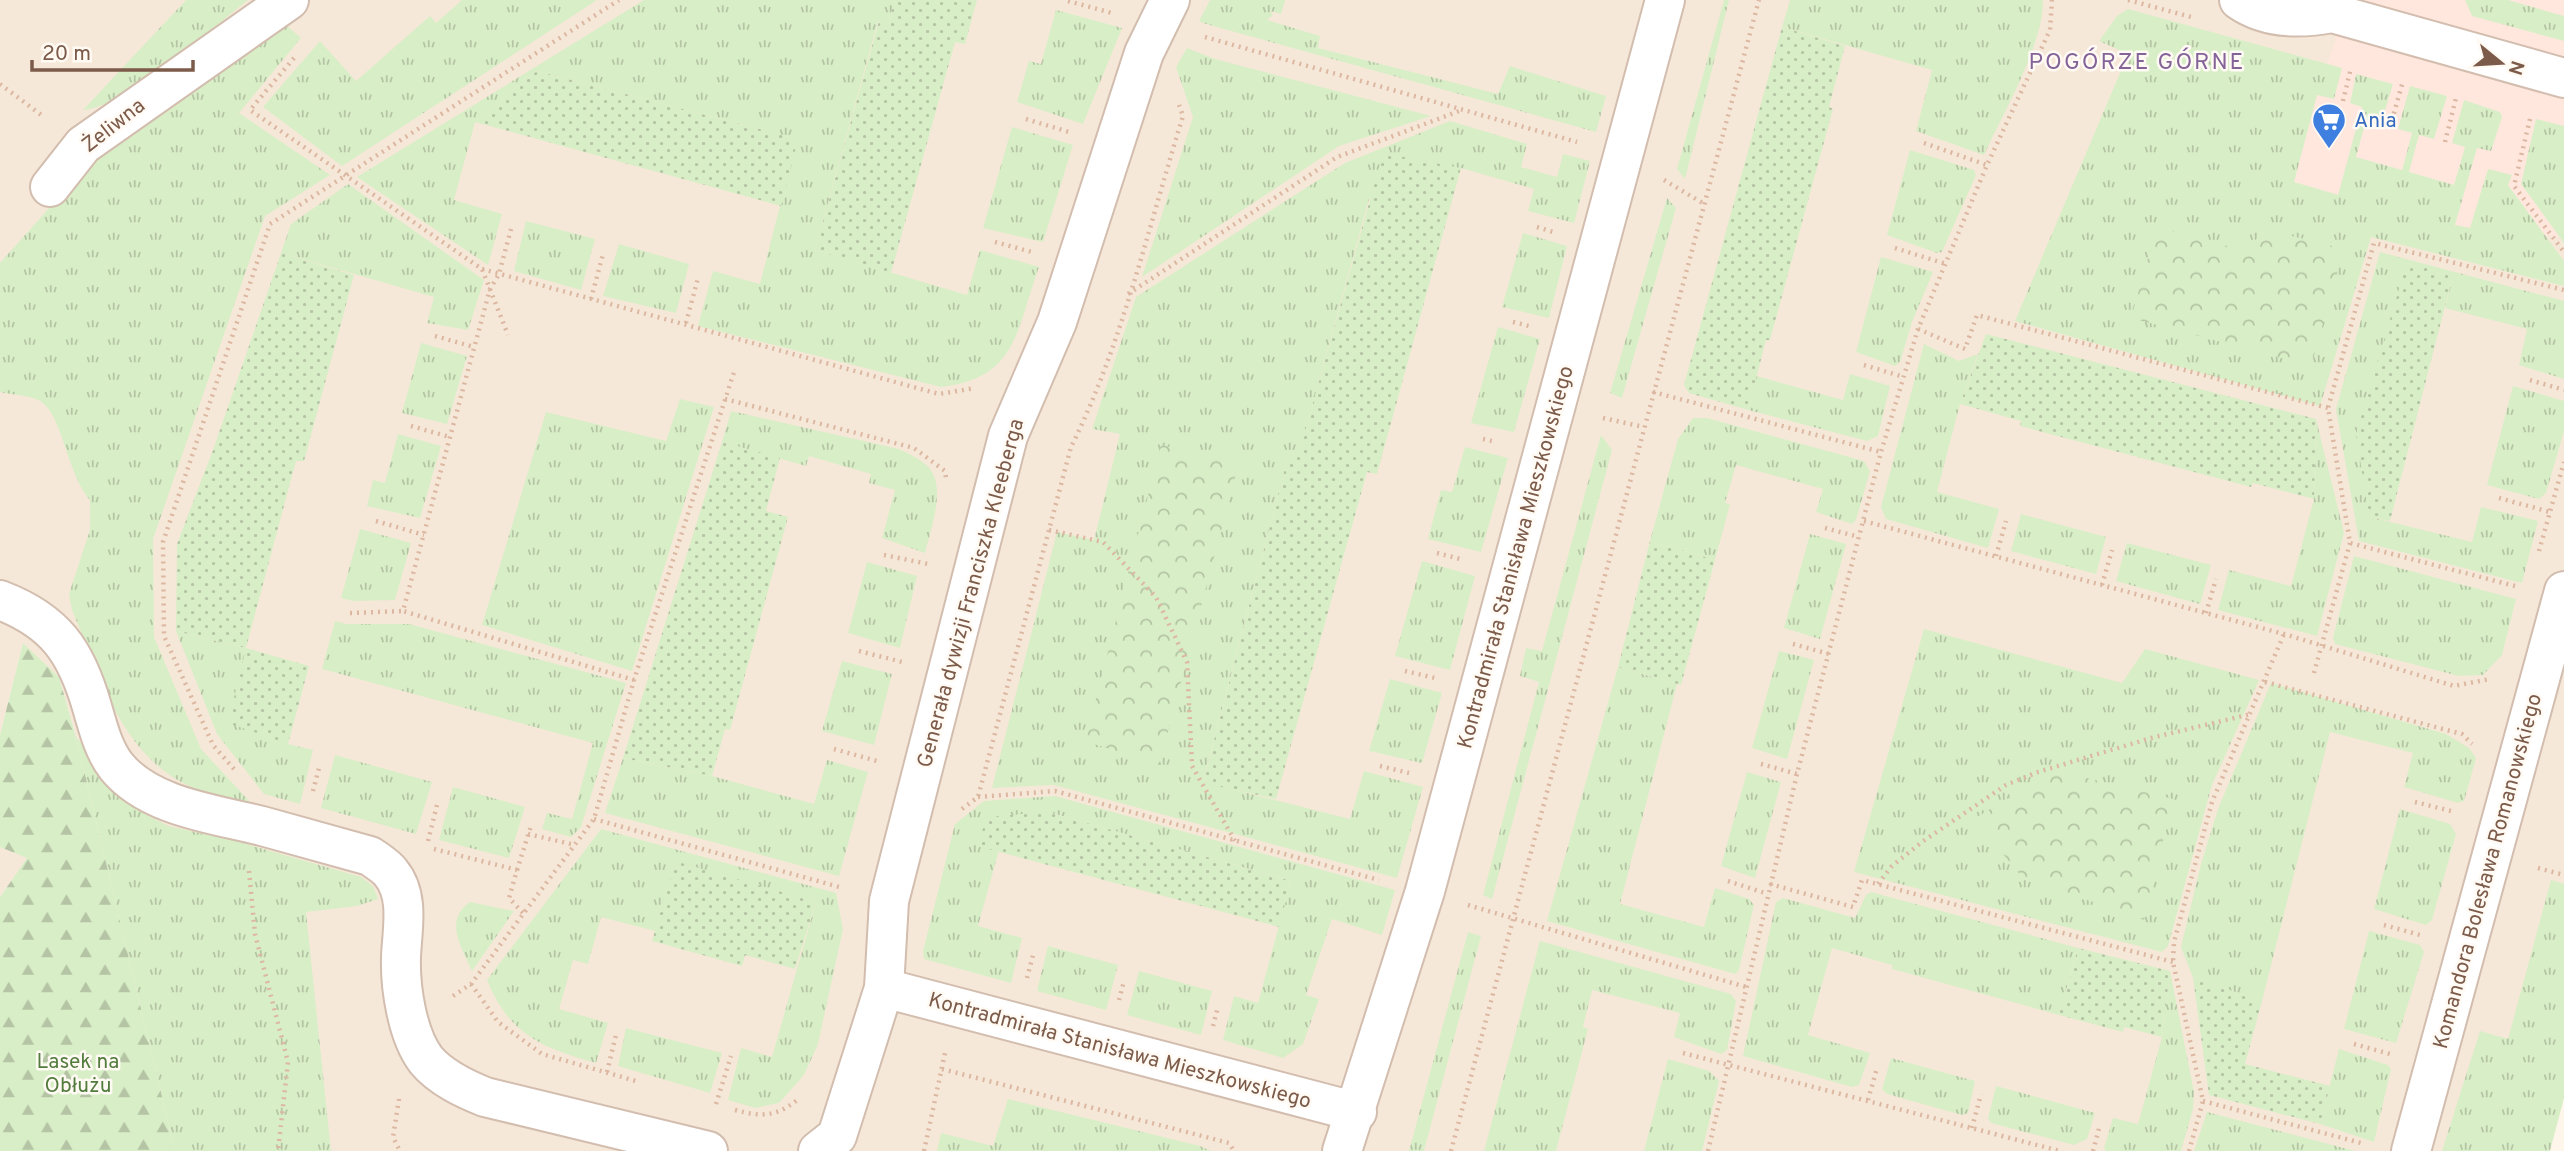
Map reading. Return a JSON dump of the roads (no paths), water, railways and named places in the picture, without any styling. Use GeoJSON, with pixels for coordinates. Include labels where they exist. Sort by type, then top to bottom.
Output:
{"type":"FeatureCollection","features":[{"type":"Feature","properties":{"kind":"street","name":"Generała dywizji Franciszka Kleeberga"},"geometry":{"type":"LineString","coordinates":[[818,1151],[837,1136],[884,988],[889,901],[1008,436],[1057,322],[1144,52],[1170,0]]}},
{"type":"Feature","properties":{"kind":"street","name":"Kontradmirała Stanisława Mieszkowskiego"},"geometry":{"type":"LineString","coordinates":[[1342,1151],[1357,1112],[1425,891],[1665,0]]}},
{"type":"Feature","properties":{"kind":"street"},"geometry":{"type":"LineString","coordinates":[[2239,0],[2271,13],[2302,19],[2332,13],[2564,78]]}},
{"type":"Feature","properties":{"kind":"street","name":"Żeliwna"},"geometry":{"type":"LineString","coordinates":[[50,187],[83,145],[286,2]]}},
{"type":"Feature","properties":{"kind":"street","name":"Komandora Bolesława Romanowskiego"},"geometry":{"type":"LineString","coordinates":[[2411,1151],[2564,591]]}},
{"type":"Feature","properties":{"kind":"street"},"geometry":{"type":"LineString","coordinates":[[0,600],[29,611],[59,635],[84,679],[101,738],[117,766],[145,790],[177,804],[370,856],[391,873],[400,891],[404,923],[401,959],[411,1022],[426,1060],[458,1086],[485,1097],[708,1151]]}},
{"type":"Feature","properties":{"kind":"street","name":"Kontradmirała Stanisława Mieszkowskiego"},"geometry":{"type":"LineString","coordinates":[[884,988],[1357,1112]]}},
{"type":"Feature","properties":{"kind":"place","name":"Ania"},"geometry":{"type":"Point","coordinates":[2329,150]}},
{"type":"Feature","properties":{"kind":"district","name":"POGÓRZE GÓRNE"},"geometry":{"type":"Point","coordinates":[2137,61]}},
{"type":"Feature","properties":{"kind":"park label","name":"Lasek na Obłużu"},"geometry":{"type":"Point","coordinates":[78,1073]}}]}
